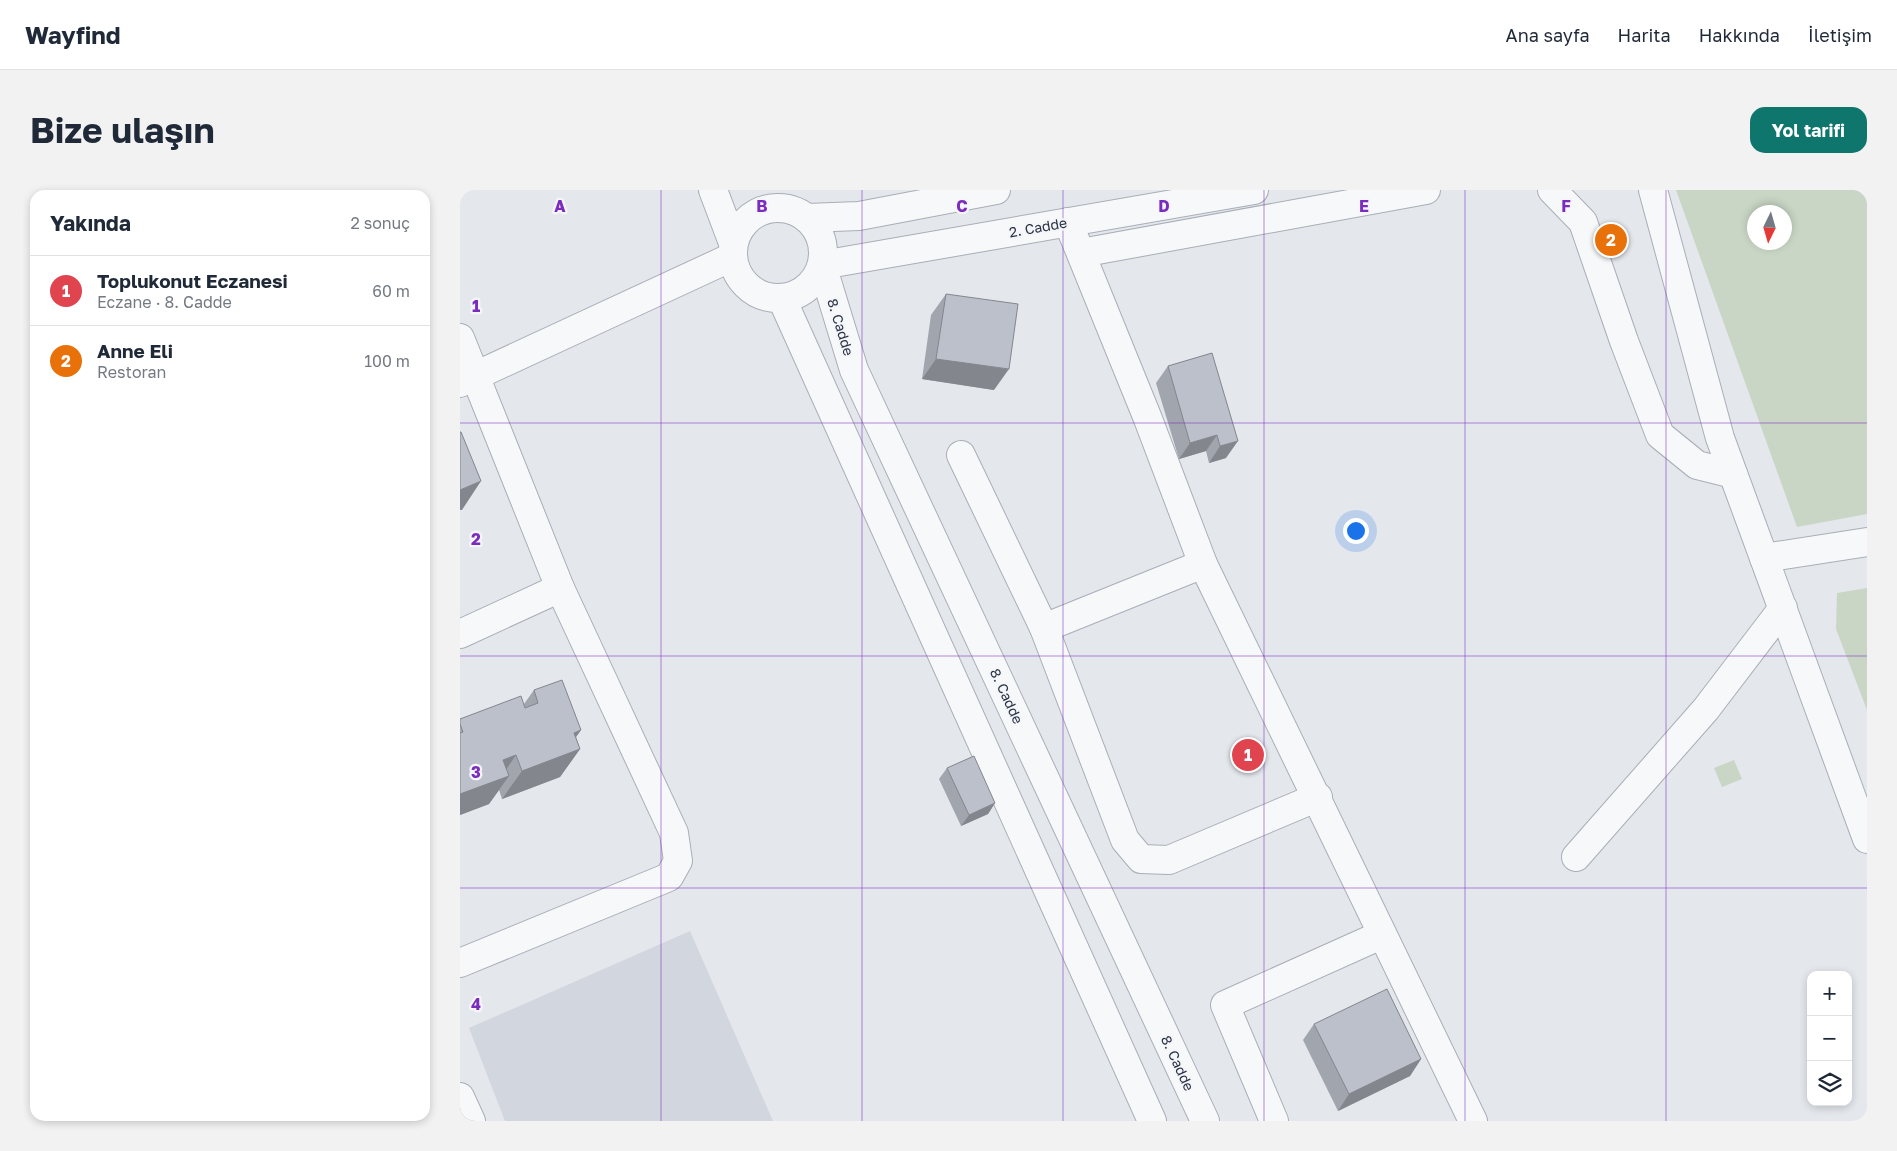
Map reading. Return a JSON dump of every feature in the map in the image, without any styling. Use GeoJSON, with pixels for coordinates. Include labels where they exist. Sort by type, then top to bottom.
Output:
{"type":"FeatureCollection","features":[{"type":"Feature","properties":{"kind":"street"},"geometry":{"type":"LineString","coordinates":[[468,380],[733,250],[745,222],[767,209],[776,199],[808,218],[822,239],[822,265],[817,278],[808,289],[795,296],[782,299],[764,297],[748,288],[737,274],[733,250],[713,190]]}},
{"type":"Feature","properties":{"kind":"street"},"geometry":{"type":"LineString","coordinates":[[808,218],[859,216],[996,190]]}},
{"type":"Feature","properties":{"kind":"street","name":"2. Cadde"},"geometry":{"type":"LineString","coordinates":[[822,265],[1254,190]]}},
{"type":"Feature","properties":{"kind":"street"},"geometry":{"type":"LineString","coordinates":[[1081,253],[1426,190]]}},
{"type":"Feature","properties":{"kind":"street"},"geometry":{"type":"LineString","coordinates":[[1552,190],[1583,222],[1660,435],[1697,465],[1733,474]]}},
{"type":"Feature","properties":{"kind":"street"},"geometry":{"type":"LineString","coordinates":[[1653,190],[1720,438],[1867,839]]}},
{"type":"Feature","properties":{"kind":"street"},"geometry":{"type":"LineString","coordinates":[[1068,222],[1148,419],[1203,564],[1473,1121]]}},
{"type":"Feature","properties":{"kind":"street","name":"8. Cadde"},"geometry":{"type":"LineString","coordinates":[[822,265],[854,370],[1205,1121]]}},
{"type":"Feature","properties":{"kind":"street"},"geometry":{"type":"LineString","coordinates":[[782,299],[1152,1121]]}},
{"type":"Feature","properties":{"kind":"street"},"geometry":{"type":"LineString","coordinates":[[460,338],[468,380],[560,588],[674,833],[678,861],[669,877],[460,963]]}},
{"type":"Feature","properties":{"kind":"street"},"geometry":{"type":"LineString","coordinates":[[961,455],[1044,628],[1125,840],[1141,859],[1169,860],[1318,798]]}},
{"type":"Feature","properties":{"kind":"street"},"geometry":{"type":"LineString","coordinates":[[1764,558],[1867,542]]}},
{"type":"Feature","properties":{"kind":"street"},"geometry":{"type":"LineString","coordinates":[[1044,628],[1203,564]]}},
{"type":"Feature","properties":{"kind":"street"},"geometry":{"type":"LineString","coordinates":[[460,634],[560,588]]}},
{"type":"Feature","properties":{"kind":"street"},"geometry":{"type":"LineString","coordinates":[[1576,857],[1706,709],[1783,608]]}},
{"type":"Feature","properties":{"kind":"street"},"geometry":{"type":"LineString","coordinates":[[1274,1121],[1226,1005],[1382,935]]}},
{"type":"Feature","properties":{"kind":"street"},"geometry":{"type":"LineString","coordinates":[[460,1097],[471,1121]]}},
{"type":"Feature","properties":{"kind":"shaded area"},"geometry":{"type":"Polygon","coordinates":[[[690,931],[773,1121],[505,1121],[469,1028],[690,931]]]}},
{"type":"Feature","properties":{"kind":"green space"},"geometry":{"type":"Polygon","coordinates":[[[1676,190],[1867,190],[1867,514],[1797,527],[1676,190]]]}},
{"type":"Feature","properties":{"kind":"green space"},"geometry":{"type":"Polygon","coordinates":[[[1867,588],[1867,710],[1836,629],[1837,593],[1867,588]]]}},
{"type":"Feature","properties":{"kind":"green space"},"geometry":{"type":"Polygon","coordinates":[[[1734,760],[1742,779],[1722,787],[1714,768],[1734,760]]]}},
{"type":"Feature","properties":{"kind":"building"},"geometry":{"type":"Polygon","coordinates":[[[946,294],[1018,304],[1009,369],[936,359],[946,294]]]}},
{"type":"Feature","properties":{"kind":"building"},"geometry":{"type":"Polygon","coordinates":[[[1212,353],[1238,441],[1220,446],[1217,435],[1190,443],[1168,366],[1212,353]]]}},
{"type":"Feature","properties":{"kind":"building"},"geometry":{"type":"Polygon","coordinates":[[[460,432],[481,481],[460,490],[460,432]]]}},
{"type":"Feature","properties":{"kind":"building"},"geometry":{"type":"Polygon","coordinates":[[[562,680],[581,730],[574,733],[580,749],[522,771],[516,755],[503,760],[509,776],[460,794],[460,733],[463,732],[460,719],[521,696],[525,708],[538,703],[534,690],[562,680]]]}},
{"type":"Feature","properties":{"kind":"building"},"geometry":{"type":"Polygon","coordinates":[[[974,756],[995,803],[969,815],[947,768],[974,756]]]}},
{"type":"Feature","properties":{"kind":"building"},"geometry":{"type":"Polygon","coordinates":[[[1387,989],[1421,1059],[1349,1094],[1314,1024],[1387,989]]]}},
{"type":"Feature","properties":{"kind":"place","name":"Anne Eli"},"geometry":{"type":"Point","coordinates":[1611,240]}},
{"type":"Feature","properties":{"kind":"place","name":"Toplukonut Eczanesi"},"geometry":{"type":"Point","coordinates":[1248,755]}}]}
